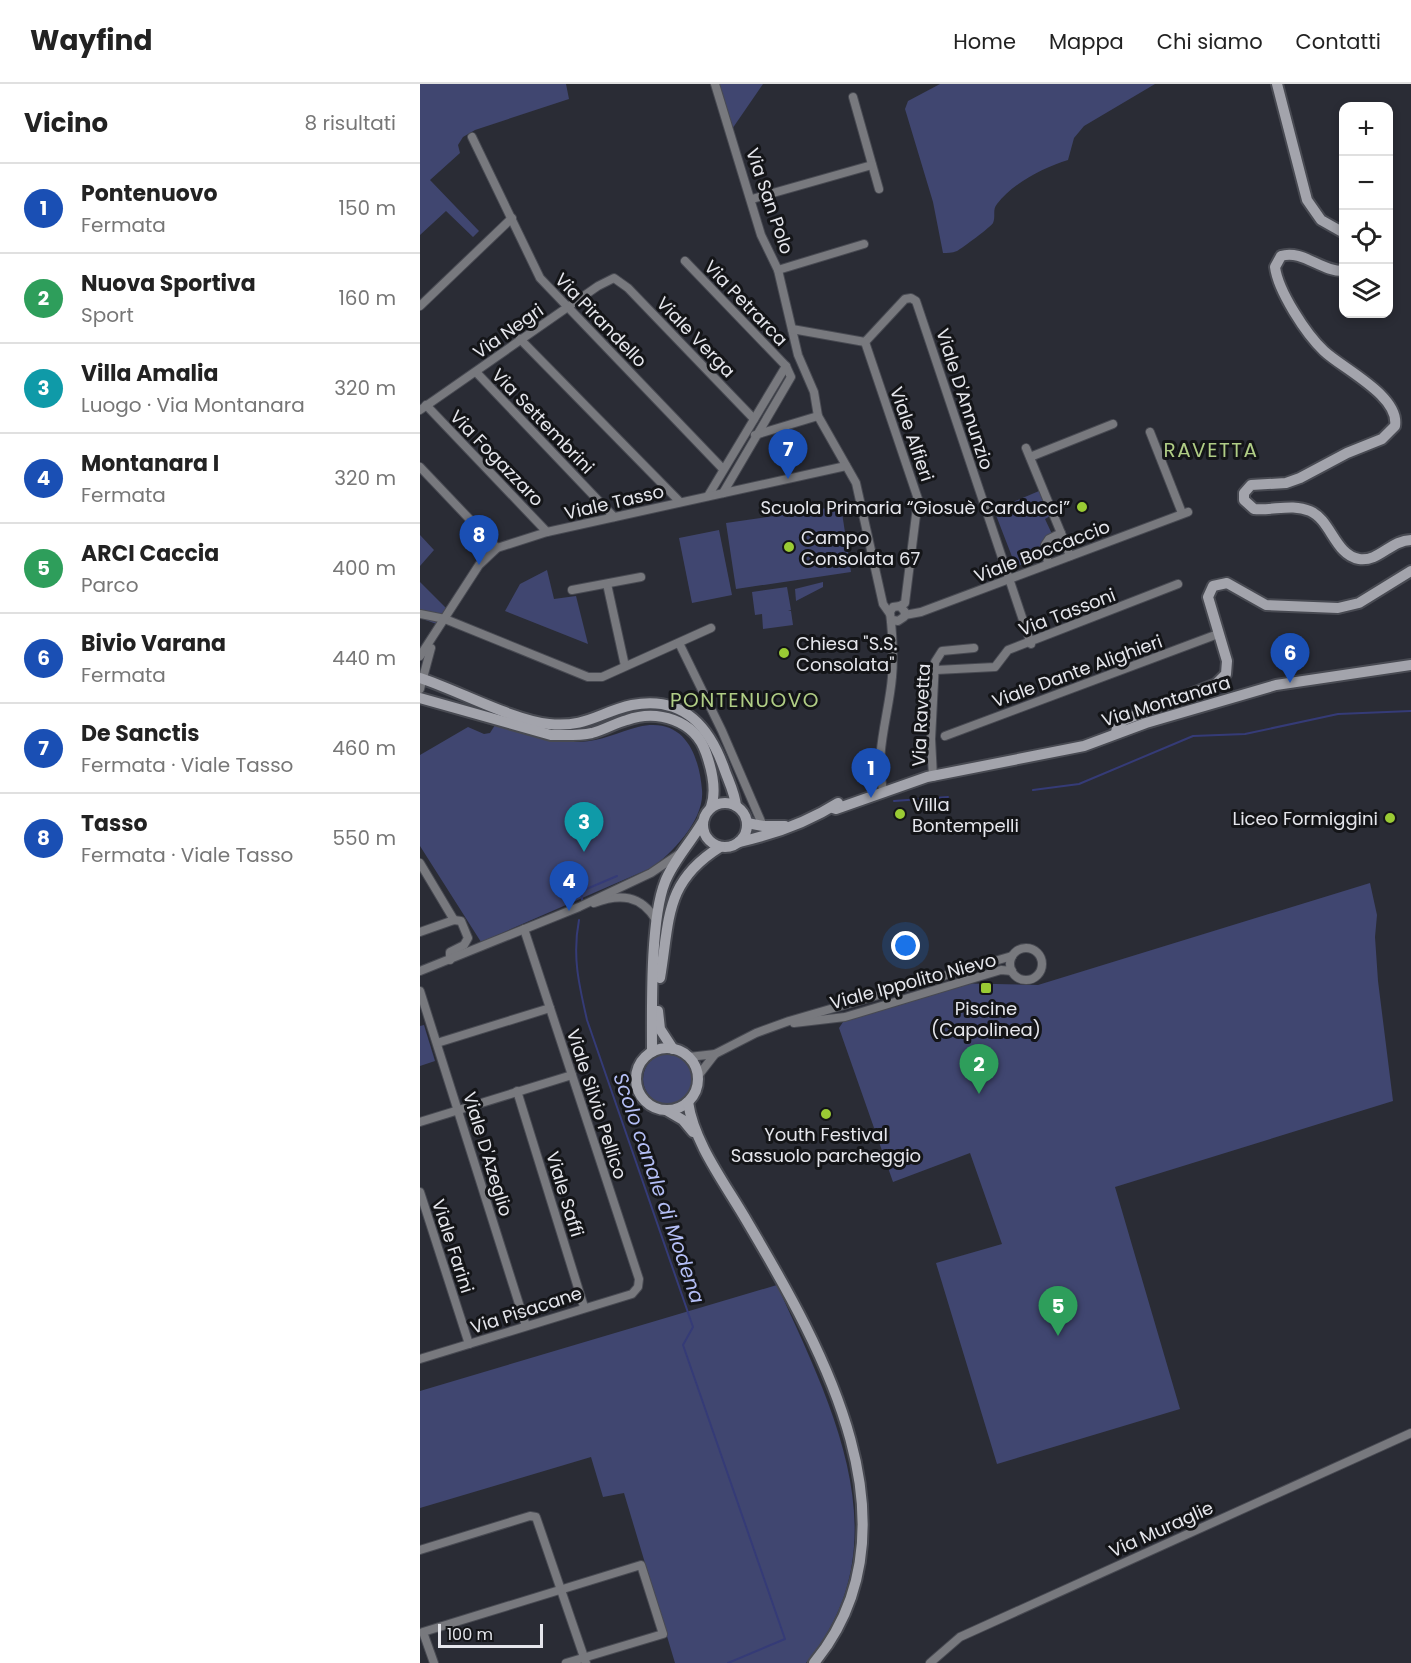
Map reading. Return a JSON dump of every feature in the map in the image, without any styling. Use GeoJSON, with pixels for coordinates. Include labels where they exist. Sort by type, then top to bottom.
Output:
{"type":"FeatureCollection","features":[{"type":"Feature","properties":{"kind":"main road"},"geometry":{"type":"LineString","coordinates":[[1277,84],[1310,207],[1325,224],[1339,231]]}},
{"type":"Feature","properties":{"kind":"main road"},"geometry":{"type":"LineString","coordinates":[[1339,271],[1289,254],[1281,256],[1275,267],[1280,283],[1312,338],[1330,356],[1381,396],[1394,415],[1395,426],[1382,439],[1347,453],[1299,478],[1286,483],[1251,485],[1244,493],[1244,500],[1254,509],[1296,507],[1312,511],[1325,523],[1345,550],[1358,559],[1371,558],[1398,542],[1411,540]]}},
{"type":"Feature","properties":{"kind":"main road"},"geometry":{"type":"LineString","coordinates":[[1116,733],[1117,727],[1124,720],[1207,689],[1222,680],[1226,674],[1227,662],[1208,597],[1213,586],[1227,583],[1266,605],[1338,608],[1359,603],[1411,571]]}},
{"type":"Feature","properties":{"kind":"main road","name":"Via Montanara"},"geometry":{"type":"LineString","coordinates":[[739,842],[771,835],[926,772],[933,777],[977,766],[1084,746],[1116,733],[1276,685],[1411,665]]}},
{"type":"Feature","properties":{"kind":"main road"},"geometry":{"type":"LineString","coordinates":[[421,682],[547,724],[589,722],[630,705],[650,703],[670,706],[690,715],[705,728],[717,746],[736,806]]}},
{"type":"Feature","properties":{"kind":"main road"},"geometry":{"type":"LineString","coordinates":[[420,698],[551,735],[574,736],[595,732],[640,716],[656,715],[672,719],[695,734],[705,749],[714,787],[711,807],[666,880],[658,922],[652,1052]]}},
{"type":"Feature","properties":{"kind":"main road"},"geometry":{"type":"LineString","coordinates":[[702,823],[706,838],[720,847],[739,842],[747,830],[744,813],[736,806],[723,802],[711,807]]}},
{"type":"Feature","properties":{"kind":"main road","name":"Via Montanara"},"geometry":{"type":"LineString","coordinates":[[747,823],[763,826],[795,826]]}},
{"type":"Feature","properties":{"kind":"main road"},"geometry":{"type":"LineString","coordinates":[[666,1110],[674,1110],[688,1102],[694,1095],[698,1076],[689,1057],[673,1049],[660,1029],[657,998],[673,899],[678,885],[688,872],[720,847]]}},
{"type":"Feature","properties":{"kind":"main road"},"geometry":{"type":"LineString","coordinates":[[673,1049],[652,1052],[639,1066],[637,1086],[648,1103],[683,1120],[698,1135]]}},
{"type":"Feature","properties":{"kind":"main road"},"geometry":{"type":"LineString","coordinates":[[688,1102],[698,1135],[793,1300],[837,1401],[855,1452],[862,1485],[864,1531],[859,1568],[848,1605],[834,1634],[814,1663]]}},
{"type":"Feature","properties":{"kind":"street","name":"Via San Polo"},"geometry":{"type":"LineString","coordinates":[[715,84],[763,240],[778,270],[798,355],[814,392],[818,416],[856,483],[883,604],[891,617]]}},
{"type":"Feature","properties":{"kind":"street"},"geometry":{"type":"LineString","coordinates":[[853,97],[879,189]]}},
{"type":"Feature","properties":{"kind":"street","name":"Via Pirandello"},"geometry":{"type":"LineString","coordinates":[[472,137],[540,278],[723,469]]}},
{"type":"Feature","properties":{"kind":"street"},"geometry":{"type":"LineString","coordinates":[[752,199],[872,165]]}},
{"type":"Feature","properties":{"kind":"street"},"geometry":{"type":"LineString","coordinates":[[420,306],[512,218]]}},
{"type":"Feature","properties":{"kind":"street"},"geometry":{"type":"LineString","coordinates":[[778,270],[864,244]]}},
{"type":"Feature","properties":{"kind":"street","name":"Via Petrarca"},"geometry":{"type":"LineString","coordinates":[[685,261],[786,366]]}},
{"type":"Feature","properties":{"kind":"street","name":"Via Negri"},"geometry":{"type":"LineString","coordinates":[[423,408],[520,339],[614,278]]}},
{"type":"Feature","properties":{"kind":"street","name":"Viale Verga"},"geometry":{"type":"LineString","coordinates":[[614,278],[628,288],[753,419]]}},
{"type":"Feature","properties":{"kind":"street","name":"Viale D'Annunzio"},"geometry":{"type":"LineString","coordinates":[[865,342],[905,299],[911,298],[916,301],[1031,644]]}},
{"type":"Feature","properties":{"kind":"street"},"geometry":{"type":"LineString","coordinates":[[792,329],[865,342]]}},
{"type":"Feature","properties":{"kind":"street"},"geometry":{"type":"LineString","coordinates":[[520,339],[680,502]]}},
{"type":"Feature","properties":{"kind":"street","name":"Viale Alfieri"},"geometry":{"type":"LineString","coordinates":[[865,342],[918,499],[905,603],[900,606]]}},
{"type":"Feature","properties":{"kind":"street"},"geometry":{"type":"LineString","coordinates":[[708,496],[786,366]]}},
{"type":"Feature","properties":{"kind":"street"},"geometry":{"type":"LineString","coordinates":[[723,493],[790,377],[786,366]]}},
{"type":"Feature","properties":{"kind":"street","name":"Via Settembrini"},"geometry":{"type":"LineString","coordinates":[[476,372],[614,517]]}},
{"type":"Feature","properties":{"kind":"street","name":"Via Fogazzaro"},"geometry":{"type":"LineString","coordinates":[[423,408],[547,532]]}},
{"type":"Feature","properties":{"kind":"street"},"geometry":{"type":"LineString","coordinates":[[755,435],[818,416]]}},
{"type":"Feature","properties":{"kind":"street"},"geometry":{"type":"LineString","coordinates":[[1030,458],[1113,424]]}},
{"type":"Feature","properties":{"kind":"street","name":"Viale Boccaccio"},"geometry":{"type":"LineString","coordinates":[[891,617],[900,621],[905,615],[1185,513],[1150,432]]}},
{"type":"Feature","properties":{"kind":"street"},"geometry":{"type":"LineString","coordinates":[[1026,448],[1070,556]]}},
{"type":"Feature","properties":{"kind":"street","name":"Viale Tasso"},"geometry":{"type":"LineString","coordinates":[[420,656],[435,636],[478,565],[497,548],[547,532],[846,466]]}},
{"type":"Feature","properties":{"kind":"street"},"geometry":{"type":"LineString","coordinates":[[420,467],[497,548]]}},
{"type":"Feature","properties":{"kind":"street"},"geometry":{"type":"LineString","coordinates":[[1048,564],[1045,545],[1049,539],[1061,533]]}},
{"type":"Feature","properties":{"kind":"street"},"geometry":{"type":"LineString","coordinates":[[572,590],[641,577]]}},
{"type":"Feature","properties":{"kind":"street"},"geometry":{"type":"LineString","coordinates":[[606,584],[625,666]]}},
{"type":"Feature","properties":{"kind":"street","name":"Via Tassoni"},"geometry":{"type":"LineString","coordinates":[[936,670],[995,667],[1008,650],[1031,644],[1178,584]]}},
{"type":"Feature","properties":{"kind":"street"},"geometry":{"type":"LineString","coordinates":[[880,791],[879,766],[892,674],[891,617],[893,607],[900,606],[905,615]]}},
{"type":"Feature","properties":{"kind":"street"},"geometry":{"type":"LineString","coordinates":[[420,614],[445,619],[588,677],[602,677],[711,628]]}},
{"type":"Feature","properties":{"kind":"street","name":"Viale Dante Alighieri"},"geometry":{"type":"LineString","coordinates":[[945,735],[1218,634]]}},
{"type":"Feature","properties":{"kind":"street","name":"Viale Tasso"},"geometry":{"type":"LineString","coordinates":[[421,682],[427,655],[435,636]]}},
{"type":"Feature","properties":{"kind":"street"},"geometry":{"type":"LineString","coordinates":[[679,643],[722,731],[763,826]]}},
{"type":"Feature","properties":{"kind":"street","name":"Via Ravetta"},"geometry":{"type":"LineString","coordinates":[[933,777],[935,662],[942,651],[974,648]]}},
{"type":"Feature","properties":{"kind":"street"},"geometry":{"type":"LineString","coordinates":[[420,971],[579,907],[651,873],[677,855],[683,854]]}},
{"type":"Feature","properties":{"kind":"street"},"geometry":{"type":"LineString","coordinates":[[420,863],[454,920],[463,924],[469,935],[466,943],[450,952],[450,960]]}},
{"type":"Feature","properties":{"kind":"street"},"geometry":{"type":"LineString","coordinates":[[579,907],[614,897],[628,897],[646,906],[658,922]]}},
{"type":"Feature","properties":{"kind":"street"},"geometry":{"type":"LineString","coordinates":[[420,932],[454,920]]}},
{"type":"Feature","properties":{"kind":"street","name":"Viale Silvio Pellico"},"geometry":{"type":"LineString","coordinates":[[524,929],[639,1279],[638,1287]]}},
{"type":"Feature","properties":{"kind":"street"},"geometry":{"type":"LineString","coordinates":[[1029,948],[1038,953],[1042,963],[1038,974],[1030,979],[1021,979],[1012,971],[1012,956],[1021,949],[1029,948]]}},
{"type":"Feature","properties":{"kind":"street","name":"Viale Ippolito Nievo"},"geometry":{"type":"LineString","coordinates":[[689,1057],[714,1054],[756,1033],[1012,956]]}},
{"type":"Feature","properties":{"kind":"street","name":"Viale Ippolito Nievo"},"geometry":{"type":"LineString","coordinates":[[787,1023],[845,1017],[1001,970],[1012,971]]}},
{"type":"Feature","properties":{"kind":"street","name":"Viale D'Azeglio"},"geometry":{"type":"LineString","coordinates":[[420,991],[526,1326]]}},
{"type":"Feature","properties":{"kind":"street"},"geometry":{"type":"LineString","coordinates":[[437,1043],[550,1008]]}},
{"type":"Feature","properties":{"kind":"street","name":"Viale Ippolito Nievo"},"geometry":{"type":"LineString","coordinates":[[698,1076],[714,1054]]}},
{"type":"Feature","properties":{"kind":"street"},"geometry":{"type":"LineString","coordinates":[[420,1122],[572,1075]]}},
{"type":"Feature","properties":{"kind":"street","name":"Viale Saffi"},"geometry":{"type":"LineString","coordinates":[[517,1091],[584,1307]]}},
{"type":"Feature","properties":{"kind":"street","name":"Viale Farini"},"geometry":{"type":"LineString","coordinates":[[420,1192],[469,1344]]}},
{"type":"Feature","properties":{"kind":"street","name":"Via Pisacane"},"geometry":{"type":"LineString","coordinates":[[420,1359],[632,1294],[638,1287]]}},
{"type":"Feature","properties":{"kind":"street","name":"Via Muraglie"},"geometry":{"type":"LineString","coordinates":[[930,1663],[960,1637],[1411,1432]]}},
{"type":"Feature","properties":{"kind":"street"},"geometry":{"type":"LineString","coordinates":[[420,1550],[531,1516],[536,1517],[585,1660]]}},
{"type":"Feature","properties":{"kind":"street"},"geometry":{"type":"LineString","coordinates":[[434,1663],[423,1632],[641,1565],[663,1634],[585,1660],[566,1663]]}},
{"type":"Feature","properties":{"kind":"shaded area"},"geometry":{"type":"Polygon","coordinates":[[[420,84],[566,84],[569,99],[475,130],[463,137],[458,145],[460,153],[430,180],[479,231],[473,237],[446,211],[420,235],[420,84]]]}},
{"type":"Feature","properties":{"kind":"shaded area"},"geometry":{"type":"Polygon","coordinates":[[[712,84],[763,84],[730,132],[712,84]]]}},
{"type":"Feature","properties":{"kind":"shaded area"},"geometry":{"type":"Polygon","coordinates":[[[940,84],[1155,84],[1084,126],[1074,138],[1068,160],[1049,167],[1020,183],[997,204],[991,225],[957,251],[943,253],[933,202],[905,109],[908,101],[940,84]]]}},
{"type":"Feature","properties":{"kind":"shaded area"},"geometry":{"type":"Polygon","coordinates":[[[1039,491],[1050,516],[1045,519],[1052,534],[1042,548],[1043,555],[1016,567],[994,510],[1039,491]]]}},
{"type":"Feature","properties":{"kind":"shaded area","name":"Campo Consolata 67"},"geometry":{"type":"Polygon","coordinates":[[[841,506],[851,572],[736,589],[726,523],[841,506]]]}},
{"type":"Feature","properties":{"kind":"shaded area"},"geometry":{"type":"Polygon","coordinates":[[[719,530],[732,595],[692,603],[679,538],[719,530]]]}},
{"type":"Feature","properties":{"kind":"shaded area"},"geometry":{"type":"Polygon","coordinates":[[[420,535],[434,550],[420,566],[420,535]]]}},
{"type":"Feature","properties":{"kind":"shaded area"},"geometry":{"type":"Polygon","coordinates":[[[547,570],[554,599],[576,596],[588,644],[505,611],[520,584],[547,570]]]}},
{"type":"Feature","properties":{"kind":"shaded area"},"geometry":{"type":"Polygon","coordinates":[[[420,582],[449,611],[442,626],[420,618],[420,582]]]}},
{"type":"Feature","properties":{"kind":"shaded area"},"geometry":{"type":"Polygon","coordinates":[[[823,582],[823,587],[796,601],[795,589],[823,582]]]}},
{"type":"Feature","properties":{"kind":"shaded area"},"geometry":{"type":"Polygon","coordinates":[[[787,587],[791,610],[788,611],[791,611],[793,625],[763,629],[762,614],[755,615],[752,592],[787,587]]]}},
{"type":"Feature","properties":{"kind":"shaded area"},"geometry":{"type":"Polygon","coordinates":[[[495,725],[537,737],[569,742],[595,740],[638,727],[654,725],[667,727],[686,741],[697,763],[702,801],[693,823],[669,854],[651,868],[481,942],[420,846],[420,755],[468,727],[484,734],[490,733],[495,725]]]}},
{"type":"Feature","properties":{"kind":"shaded area"},"geometry":{"type":"Polygon","coordinates":[[[1370,883],[1377,915],[1375,937],[1378,981],[1393,1101],[1115,1187],[1180,1409],[997,1464],[936,1263],[1002,1244],[970,1153],[893,1182],[839,1028],[849,1013],[949,983],[1038,985],[1370,883]]]}},
{"type":"Feature","properties":{"kind":"shaded area"},"geometry":{"type":"Polygon","coordinates":[[[424,1025],[435,1061],[420,1066],[420,1026],[424,1025]]]}},
{"type":"Feature","properties":{"kind":"shaded area"},"geometry":{"type":"Polygon","coordinates":[[[663,1054],[673,1054],[686,1061],[693,1074],[693,1084],[686,1097],[673,1104],[663,1104],[654,1100],[647,1093],[643,1084],[643,1074],[647,1065],[654,1058],[663,1054]]]}},
{"type":"Feature","properties":{"kind":"shaded area"},"geometry":{"type":"Polygon","coordinates":[[[777,1285],[818,1378],[836,1426],[849,1474],[855,1522],[851,1570],[835,1617],[806,1663],[675,1663],[624,1493],[603,1497],[591,1457],[420,1508],[420,1391],[777,1285]]]}},
{"type":"Feature","properties":{"kind":"waterway"},"geometry":{"type":"LineString","coordinates":[[1033,790],[1079,784],[1193,736],[1245,734],[1338,714],[1411,711]]}},
{"type":"Feature","properties":{"kind":"waterway"},"geometry":{"type":"LineString","coordinates":[[894,801],[948,797]]}},
{"type":"Feature","properties":{"kind":"waterway"},"geometry":{"type":"LineString","coordinates":[[577,893],[617,876]]}},
{"type":"Feature","properties":{"kind":"waterway"},"geometry":{"type":"LineString","coordinates":[[582,891],[582,900]]}},
{"type":"Feature","properties":{"kind":"waterway","name":"Scolo canale di Modena"},"geometry":{"type":"LineString","coordinates":[[579,920],[576,958],[587,1020],[693,1327],[683,1345],[785,1639],[728,1663]]}},
{"type":"Feature","properties":{"kind":"place","name":"De Sanctis"},"geometry":{"type":"Point","coordinates":[788,479]}},
{"type":"Feature","properties":{"kind":"place","name":"Scuola Primaria “Giosuè Carducci”"},"geometry":{"type":"Point","coordinates":[1082,507]}},
{"type":"Feature","properties":{"kind":"place","name":"Campo Consolata 67"},"geometry":{"type":"Point","coordinates":[789,547]}},
{"type":"Feature","properties":{"kind":"place","name":"Tasso"},"geometry":{"type":"Point","coordinates":[479,565]}},
{"type":"Feature","properties":{"kind":"place","name":"Chiesa \"S.S. Consolata\""},"geometry":{"type":"Point","coordinates":[784,653]}},
{"type":"Feature","properties":{"kind":"place","name":"Bivio Varana"},"geometry":{"type":"Point","coordinates":[1290,683]}},
{"type":"Feature","properties":{"kind":"place","name":"Pontenuovo"},"geometry":{"type":"Point","coordinates":[871,798]}},
{"type":"Feature","properties":{"kind":"place","name":"Villa Bontempelli"},"geometry":{"type":"Point","coordinates":[900,814]}},
{"type":"Feature","properties":{"kind":"place","name":"Liceo Formiggini"},"geometry":{"type":"Point","coordinates":[1390,818]}},
{"type":"Feature","properties":{"kind":"place","name":"Villa Amalia"},"geometry":{"type":"Point","coordinates":[584,852]}},
{"type":"Feature","properties":{"kind":"place","name":"Montanara I"},"geometry":{"type":"Point","coordinates":[569,911]}},
{"type":"Feature","properties":{"kind":"place","name":"Piscine (Capolinea)"},"geometry":{"type":"Point","coordinates":[986,988]}},
{"type":"Feature","properties":{"kind":"place","name":"Nuova Sportiva"},"geometry":{"type":"Point","coordinates":[979,1094]}},
{"type":"Feature","properties":{"kind":"place","name":"Youth Festival Sassuolo parcheggio"},"geometry":{"type":"Point","coordinates":[826,1114]}},
{"type":"Feature","properties":{"kind":"place","name":"ARCI Caccia"},"geometry":{"type":"Point","coordinates":[1058,1336]}},
{"type":"Feature","properties":{"kind":"district","name":"RAVETTA"},"geometry":{"type":"Point","coordinates":[1211,450]}},
{"type":"Feature","properties":{"kind":"district","name":"PONTENUOVO"},"geometry":{"type":"Point","coordinates":[745,700]}}]}
